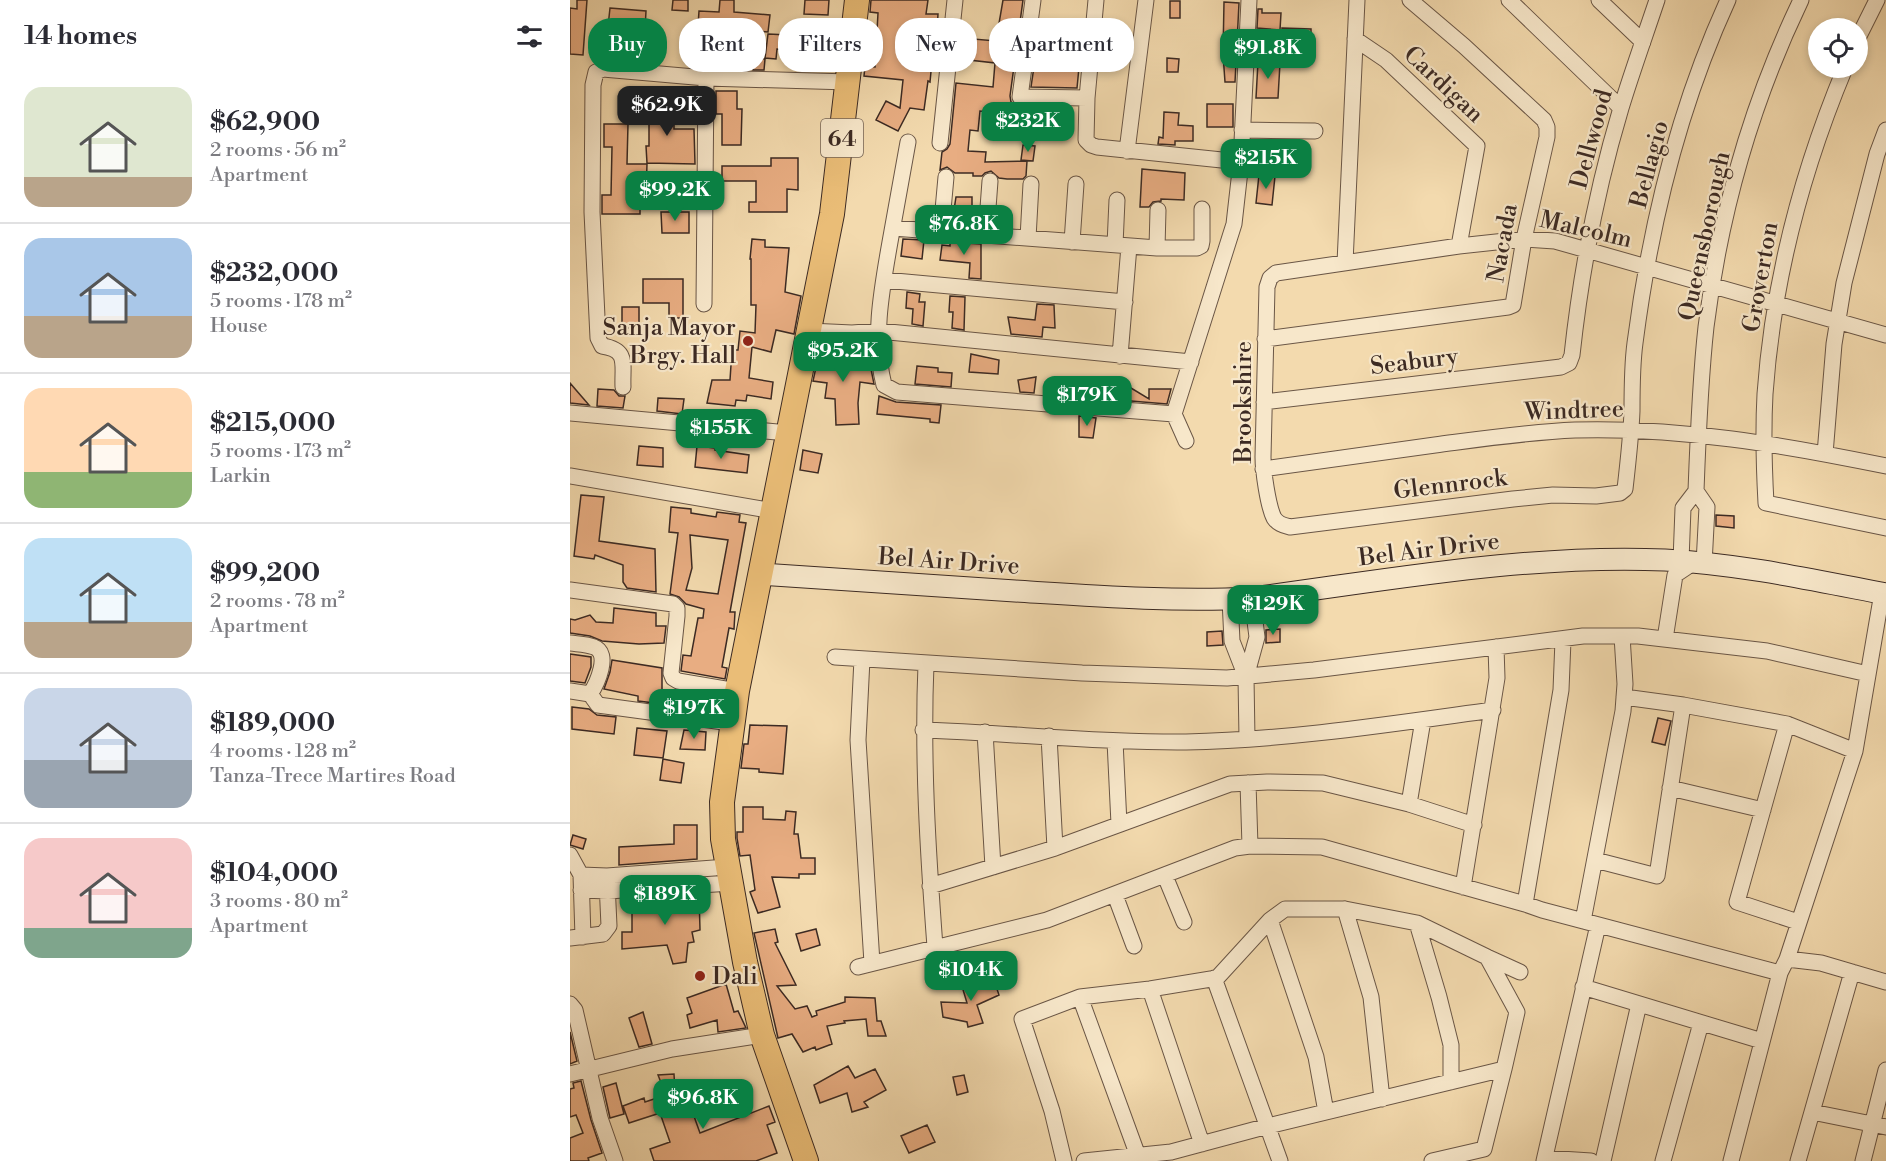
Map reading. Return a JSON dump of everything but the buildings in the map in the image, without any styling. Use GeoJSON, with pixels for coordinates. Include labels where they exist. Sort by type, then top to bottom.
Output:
{"type":"FeatureCollection","features":[{"type":"Feature","properties":{"kind":"main road","name":"64"},"geometry":{"type":"LineString","coordinates":[[806,1161],[762,1035],[745,962],[729,875],[723,839],[722,802],[731,723],[832,214],[857,0]]}},
{"type":"Feature","properties":{"kind":"street"},"geometry":{"type":"LineString","coordinates":[[940,143],[955,0]]}},
{"type":"Feature","properties":{"kind":"street"},"geometry":{"type":"LineString","coordinates":[[1033,0],[1020,97],[1087,98]]}},
{"type":"Feature","properties":{"kind":"street"},"geometry":{"type":"LineString","coordinates":[[1096,0],[1087,98],[1086,140],[1097,147],[1241,162]]}},
{"type":"Feature","properties":{"kind":"street"},"geometry":{"type":"LineString","coordinates":[[1127,151],[1146,0]]}},
{"type":"Feature","properties":{"kind":"street"},"geometry":{"type":"LineString","coordinates":[[1186,441],[1174,414],[1234,224],[1241,162],[1249,0]]}},
{"type":"Feature","properties":{"kind":"street"},"geometry":{"type":"LineString","coordinates":[[1345,263],[1357,0]]}},
{"type":"Feature","properties":{"kind":"street","name":"Nacada"},"geometry":{"type":"LineString","coordinates":[[1265,339],[1508,308],[1513,305],[1524,239],[1547,137],[1547,127],[1544,120],[1410,0]]}},
{"type":"Feature","properties":{"kind":"street"},"geometry":{"type":"LineString","coordinates":[[1509,0],[1621,108]]}},
{"type":"Feature","properties":{"kind":"street"},"geometry":{"type":"LineString","coordinates":[[1599,0],[1642,42]]}},
{"type":"Feature","properties":{"kind":"street","name":"Dellwood"},"geometry":{"type":"LineString","coordinates":[[1569,363],[1587,250],[1621,108],[1657,0]]}},
{"type":"Feature","properties":{"kind":"street","name":"Bellagio"},"geometry":{"type":"LineString","coordinates":[[1625,489],[1631,430],[1634,345],[1647,267],[1666,179],[1683,122],[1707,51],[1728,0]]}},
{"type":"Feature","properties":{"kind":"street","name":"Queensborough"},"geometry":{"type":"LineString","coordinates":[[1696,491],[1700,386],[1713,286],[1726,218],[1749,134],[1776,58],[1801,0]]}},
{"type":"Feature","properties":{"kind":"street"},"geometry":{"type":"LineString","coordinates":[[1868,18],[1877,0]]}},
{"type":"Feature","properties":{"kind":"street","name":"Cardigan"},"geometry":{"type":"LineString","coordinates":[[1355,39],[1386,60],[1477,146],[1459,246]]}},
{"type":"Feature","properties":{"kind":"street"},"geometry":{"type":"LineString","coordinates":[[623,387],[620,351],[602,346],[598,338],[592,212],[593,85],[596,72],[603,69],[706,78],[849,82]]}},
{"type":"Feature","properties":{"kind":"street"},"geometry":{"type":"LineString","coordinates":[[704,304],[706,78]]}},
{"type":"Feature","properties":{"kind":"street","name":"Groverton"},"geometry":{"type":"LineString","coordinates":[[1841,78],[1808,167],[1794,219],[1776,304],[1765,393],[1766,503],[1886,528]]}},
{"type":"Feature","properties":{"kind":"street"},"geometry":{"type":"LineString","coordinates":[[1242,130],[1315,130]]}},
{"type":"Feature","properties":{"kind":"street"},"geometry":{"type":"LineString","coordinates":[[1825,454],[1834,344],[1844,283],[1882,156],[1886,130]]}},
{"type":"Feature","properties":{"kind":"street"},"geometry":{"type":"LineString","coordinates":[[908,141],[884,280],[872,331],[884,385],[897,392],[1174,414]]}},
{"type":"Feature","properties":{"kind":"street"},"geometry":{"type":"LineString","coordinates":[[941,232],[946,177]]}},
{"type":"Feature","properties":{"kind":"street"},"geometry":{"type":"LineString","coordinates":[[986,235],[990,181]]}},
{"type":"Feature","properties":{"kind":"street"},"geometry":{"type":"LineString","coordinates":[[1028,238],[1031,184]]}},
{"type":"Feature","properties":{"kind":"street"},"geometry":{"type":"LineString","coordinates":[[1071,242],[1076,184]]}},
{"type":"Feature","properties":{"kind":"street"},"geometry":{"type":"LineString","coordinates":[[1117,200],[1125,302],[1120,356]]}},
{"type":"Feature","properties":{"kind":"street"},"geometry":{"type":"LineString","coordinates":[[893,228],[1122,246],[1197,249],[1201,246],[1202,209]]}},
{"type":"Feature","properties":{"kind":"street"},"geometry":{"type":"LineString","coordinates":[[1157,248],[1158,210]]}},
{"type":"Feature","properties":{"kind":"street","name":"Malcolm"},"geometry":{"type":"LineString","coordinates":[[1270,278],[1276,273],[1459,246],[1524,239],[1555,241],[1886,335]]}},
{"type":"Feature","properties":{"kind":"street","name":"Brookshire"},"geometry":{"type":"LineString","coordinates":[[1270,278],[1267,287],[1265,339],[1263,469],[1274,517],[1280,524]]}},
{"type":"Feature","properties":{"kind":"street"},"geometry":{"type":"LineString","coordinates":[[884,280],[1125,302]]}},
{"type":"Feature","properties":{"kind":"street"},"geometry":{"type":"LineString","coordinates":[[810,327],[852,333],[872,331],[1191,362]]}},
{"type":"Feature","properties":{"kind":"street","name":"Seabury"},"geometry":{"type":"LineString","coordinates":[[1264,402],[1561,367],[1569,363]]}},
{"type":"Feature","properties":{"kind":"street"},"geometry":{"type":"LineString","coordinates":[[570,414],[788,433]]}},
{"type":"Feature","properties":{"kind":"street","name":"Windtree"},"geometry":{"type":"LineString","coordinates":[[1263,469],[1514,435],[1631,430],[1698,435],[1764,444],[1886,466]]}},
{"type":"Feature","properties":{"kind":"street"},"geometry":{"type":"LineString","coordinates":[[570,476],[774,511]]}},
{"type":"Feature","properties":{"kind":"street","name":"Glennrock"},"geometry":{"type":"LineString","coordinates":[[1280,524],[1290,527],[1553,495],[1596,496],[1620,493],[1625,489]]}},
{"type":"Feature","properties":{"kind":"street"},"geometry":{"type":"LineString","coordinates":[[1665,639],[1675,575],[1693,563],[1707,507],[1696,491],[1683,508],[1693,563]]}},
{"type":"Feature","properties":{"kind":"street","name":"Bel Air Drive"},"geometry":{"type":"LineString","coordinates":[[760,574],[1072,595],[1230,599],[1527,562],[1604,559],[1693,563],[1774,573],[1884,594]]}},
{"type":"Feature","properties":{"kind":"street"},"geometry":{"type":"LineString","coordinates":[[570,590],[673,604],[677,608],[677,616],[671,673],[673,678],[678,681],[737,691]]}},
{"type":"Feature","properties":{"kind":"street"},"geometry":{"type":"LineString","coordinates":[[1731,1161],[1780,973],[1856,751],[1884,594]]}},
{"type":"Feature","properties":{"kind":"street"},"geometry":{"type":"LineString","coordinates":[[1247,739],[1246,677],[1257,638],[1252,598]]}},
{"type":"Feature","properties":{"kind":"street"},"geometry":{"type":"LineString","coordinates":[[1230,599],[1232,641],[1246,677]]}},
{"type":"Feature","properties":{"kind":"street"},"geometry":{"type":"LineString","coordinates":[[835,657],[1168,677],[1246,677],[1582,636],[1622,636],[1767,651],[1868,674]]}},
{"type":"Feature","properties":{"kind":"street"},"geometry":{"type":"LineString","coordinates":[[1591,1161],[1544,1159],[1583,987],[1595,860],[1623,711],[1622,636]]}},
{"type":"Feature","properties":{"kind":"street"},"geometry":{"type":"LineString","coordinates":[[1525,904],[1561,690],[1563,640]]}},
{"type":"Feature","properties":{"kind":"street"},"geometry":{"type":"LineString","coordinates":[[570,643],[595,647],[599,651],[602,664],[598,682],[590,694]]}},
{"type":"Feature","properties":{"kind":"street"},"geometry":{"type":"LineString","coordinates":[[1463,886],[1493,710],[1497,678],[1496,647]]}},
{"type":"Feature","properties":{"kind":"street"},"geometry":{"type":"LineString","coordinates":[[862,659],[858,740],[865,965],[1047,920],[1235,848],[1250,846],[1322,847],[1590,923],[1780,973]]}},
{"type":"Feature","properties":{"kind":"street"},"geometry":{"type":"LineString","coordinates":[[926,664],[923,730],[935,947]]}},
{"type":"Feature","properties":{"kind":"street"},"geometry":{"type":"LineString","coordinates":[[570,691],[590,694],[598,705],[731,723]]}},
{"type":"Feature","properties":{"kind":"street"},"geometry":{"type":"LineString","coordinates":[[1624,697],[1787,724],[1856,751]]}},
{"type":"Feature","properties":{"kind":"street"},"geometry":{"type":"LineString","coordinates":[[1595,860],[1657,876],[1683,705]]}},
{"type":"Feature","properties":{"kind":"street"},"geometry":{"type":"LineString","coordinates":[[923,730],[1115,741],[1183,742],[1284,737],[1493,710]]}},
{"type":"Feature","properties":{"kind":"street"},"geometry":{"type":"LineString","coordinates":[[1409,804],[1423,720]]}},
{"type":"Feature","properties":{"kind":"street"},"geometry":{"type":"LineString","coordinates":[[1787,724],[1737,902],[1798,922]]}},
{"type":"Feature","properties":{"kind":"street"},"geometry":{"type":"LineString","coordinates":[[985,732],[993,867]]}},
{"type":"Feature","properties":{"kind":"street"},"geometry":{"type":"LineString","coordinates":[[1049,736],[1055,848]]}},
{"type":"Feature","properties":{"kind":"street"},"geometry":{"type":"LineString","coordinates":[[1115,741],[1119,824]]}},
{"type":"Feature","properties":{"kind":"street"},"geometry":{"type":"LineString","coordinates":[[1248,783],[1250,846]]}},
{"type":"Feature","properties":{"kind":"street"},"geometry":{"type":"LineString","coordinates":[[930,886],[1055,848],[1230,784],[1323,783],[1409,804],[1474,825]]}},
{"type":"Feature","properties":{"kind":"street"},"geometry":{"type":"LineString","coordinates":[[1670,788],[1763,810]]}},
{"type":"Feature","properties":{"kind":"street"},"geometry":{"type":"LineString","coordinates":[[570,855],[581,883],[576,938],[603,934],[609,926],[607,884]]}},
{"type":"Feature","properties":{"kind":"street"},"geometry":{"type":"LineString","coordinates":[[581,883],[607,884],[729,875]]}},
{"type":"Feature","properties":{"kind":"street"},"geometry":{"type":"LineString","coordinates":[[1165,876],[1184,922]]}},
{"type":"Feature","properties":{"kind":"street"},"geometry":{"type":"LineString","coordinates":[[1114,895],[1134,946]]}},
{"type":"Feature","properties":{"kind":"street"},"geometry":{"type":"LineString","coordinates":[[1064,1161],[1052,1112],[1022,1019],[1080,997],[1150,990],[1217,978],[1270,920],[1285,909],[1345,909],[1417,923],[1520,972]]}},
{"type":"Feature","properties":{"kind":"street"},"geometry":{"type":"LineString","coordinates":[[1345,909],[1371,997],[1382,1099]]}},
{"type":"Feature","properties":{"kind":"street"},"geometry":{"type":"LineString","coordinates":[[1270,920],[1316,1057],[1326,1112]]}},
{"type":"Feature","properties":{"kind":"street"},"geometry":{"type":"LineString","coordinates":[[1417,923],[1451,1046],[1451,1082]]}},
{"type":"Feature","properties":{"kind":"street"},"geometry":{"type":"LineString","coordinates":[[1432,1161],[1483,1155],[1517,1012],[1487,957]]}},
{"type":"Feature","properties":{"kind":"street"},"geometry":{"type":"LineString","coordinates":[[1786,959],[1821,963],[1886,982]]}},
{"type":"Feature","properties":{"kind":"street"},"geometry":{"type":"LineString","coordinates":[[1798,1161],[1852,972]]}},
{"type":"Feature","properties":{"kind":"street"},"geometry":{"type":"LineString","coordinates":[[1214,978],[1280,1161]]}},
{"type":"Feature","properties":{"kind":"street"},"geometry":{"type":"LineString","coordinates":[[1583,987],[1762,1041]]}},
{"type":"Feature","properties":{"kind":"street"},"geometry":{"type":"LineString","coordinates":[[1150,990],[1202,1144]]}},
{"type":"Feature","properties":{"kind":"street"},"geometry":{"type":"LineString","coordinates":[[1080,997],[1138,1156]]}},
{"type":"Feature","properties":{"kind":"street"},"geometry":{"type":"LineString","coordinates":[[570,1004],[575,1010],[600,1118],[615,1161]]}},
{"type":"Feature","properties":{"kind":"street"},"geometry":{"type":"LineString","coordinates":[[1603,1161],[1639,1004]]}},
{"type":"Feature","properties":{"kind":"street"},"geometry":{"type":"LineString","coordinates":[[1664,1161],[1701,1023]]}},
{"type":"Feature","properties":{"kind":"street"},"geometry":{"type":"LineString","coordinates":[[570,1074],[672,1049],[762,1035]]}},
{"type":"Feature","properties":{"kind":"street"},"geometry":{"type":"LineString","coordinates":[[1084,1161],[1171,1152],[1268,1126],[1504,1070]]}},
{"type":"Feature","properties":{"kind":"street"},"geometry":{"type":"LineString","coordinates":[[1863,1161],[1879,1125],[1886,1070]]}},
{"type":"Feature","properties":{"kind":"street"},"geometry":{"type":"LineString","coordinates":[[1812,1112],[1879,1125]]}},
{"type":"Feature","properties":{"kind":"place","name":"Sanja Mayor Brgy. Hall"},"geometry":{"type":"Point","coordinates":[748,341]}},
{"type":"Feature","properties":{"kind":"place","name":"Dali"},"geometry":{"type":"Point","coordinates":[700,976]}}]}
